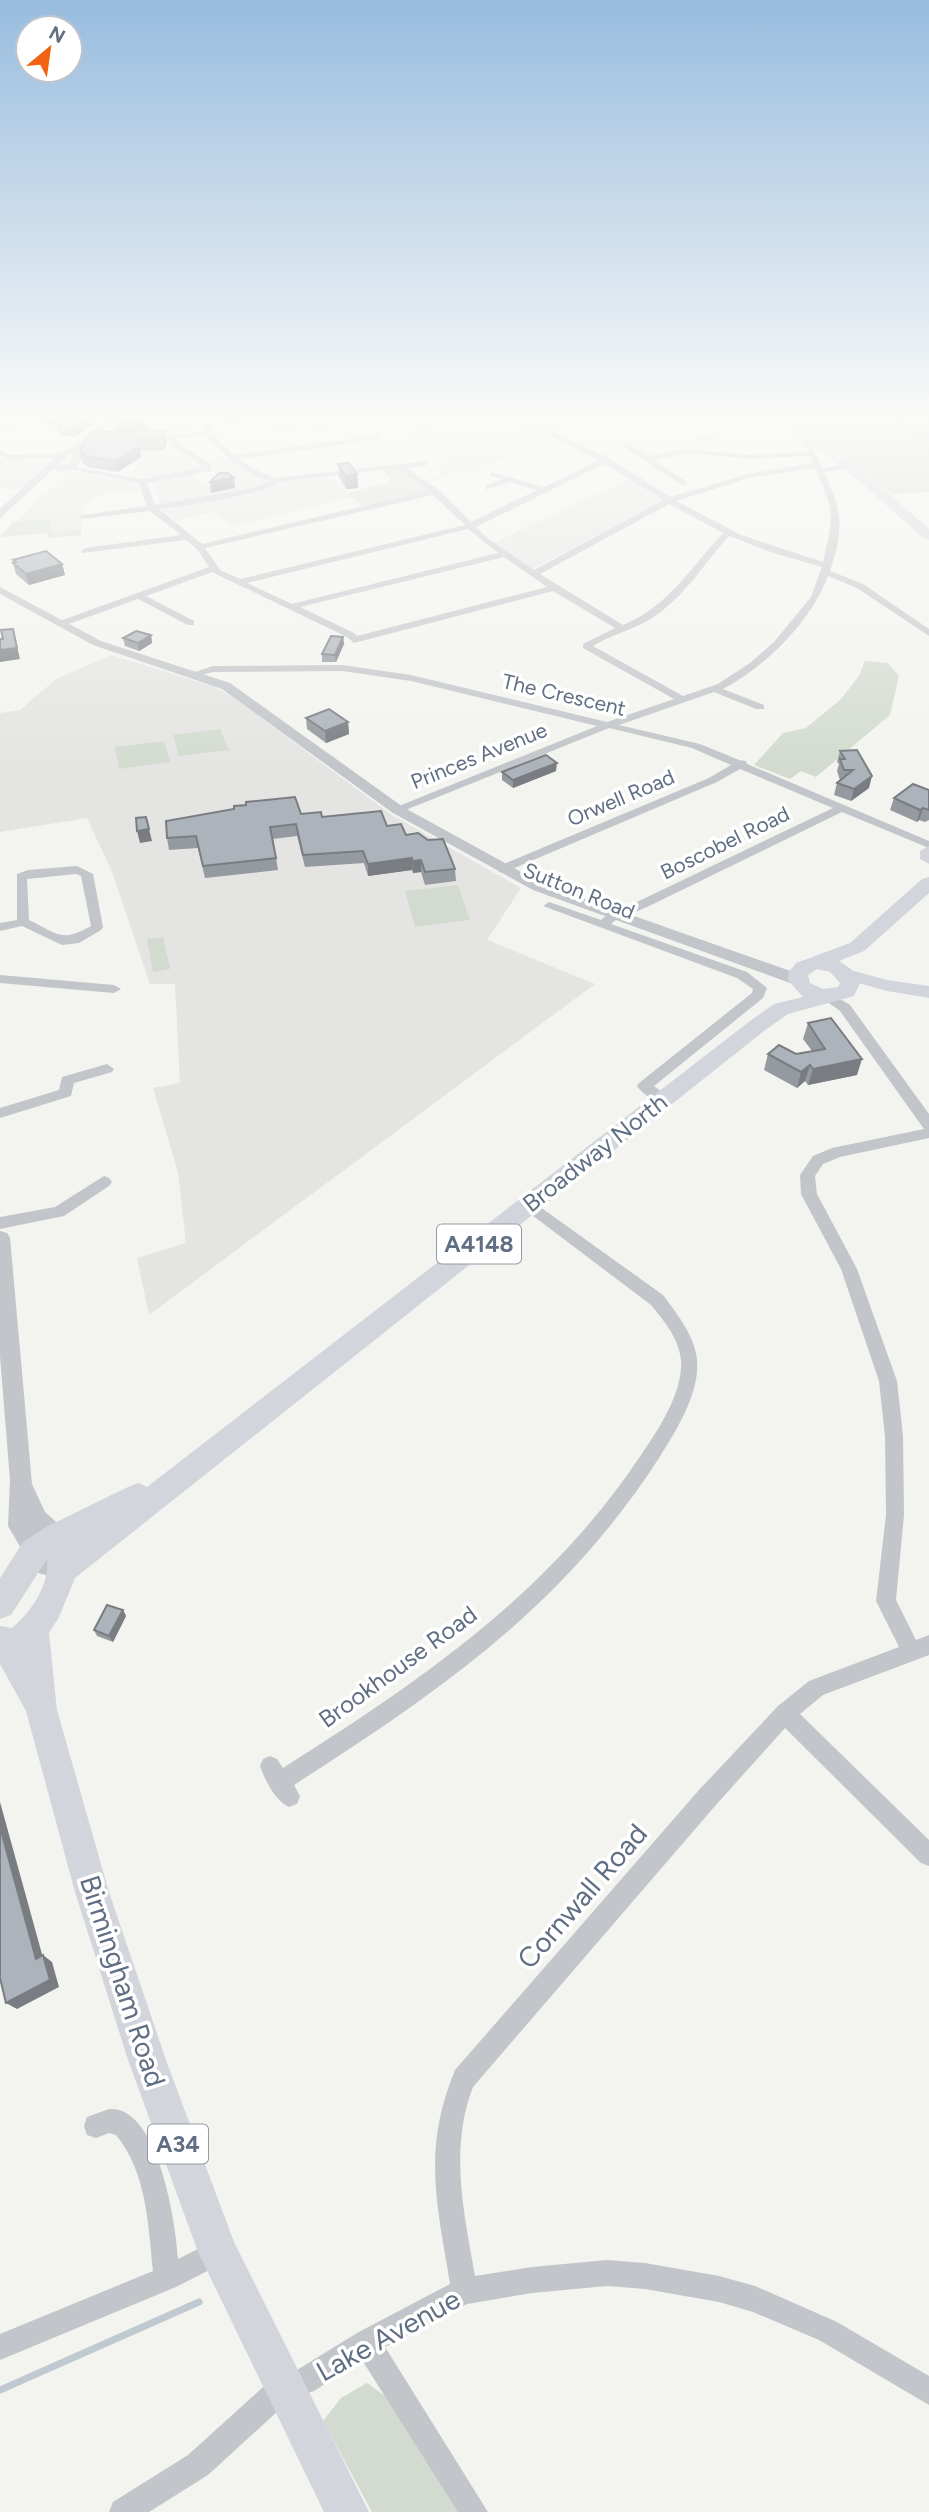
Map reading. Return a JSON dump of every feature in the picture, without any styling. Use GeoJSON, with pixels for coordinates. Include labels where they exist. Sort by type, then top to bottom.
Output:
{"type":"FeatureCollection","features":[{"type":"Feature","properties":{"kind":"highway"},"geometry":{"type":"LineString","coordinates":[[805,972],[856,947],[929,883]]}},
{"type":"Feature","properties":{"kind":"highway"},"geometry":{"type":"LineString","coordinates":[[841,990],[856,947]]}},
{"type":"Feature","properties":{"kind":"highway"},"geometry":{"type":"LineString","coordinates":[[805,972],[834,966],[841,990]]}},
{"type":"Feature","properties":{"kind":"highway"},"geometry":{"type":"LineString","coordinates":[[805,972],[804,989],[841,990]]}},
{"type":"Feature","properties":{"kind":"highway","name":"Broadway North"},"geometry":{"type":"LineString","coordinates":[[62,1569],[781,1009],[805,972]]}},
{"type":"Feature","properties":{"kind":"highway","name":"Broadway North"},"geometry":{"type":"LineString","coordinates":[[781,1009],[841,990]]}},
{"type":"Feature","properties":{"kind":"highway","name":"Broadway North"},"geometry":{"type":"LineString","coordinates":[[44,1544],[177,1478]]}},
{"type":"Feature","properties":{"kind":"highway"},"geometry":{"type":"LineString","coordinates":[[0,1606],[44,1544],[62,1569],[48,1606],[24,1640],[3,1642]]}},
{"type":"Feature","properties":{"kind":"highway"},"geometry":{"type":"LineString","coordinates":[[0,1606],[24,1603],[34,1609],[35,1627]]}},
{"type":"Feature","properties":{"kind":"highway","name":"Birmingham Road"},"geometry":{"type":"LineString","coordinates":[[35,1627],[41,1710],[92,1892],[139,2037],[218,2252],[283,2388],[347,2512]]}},
{"type":"Feature","properties":{"kind":"highway","name":"Birmingham Road"},"geometry":{"type":"LineString","coordinates":[[3,1642],[41,1710]]}},
{"type":"Feature","properties":{"kind":"main road"},"geometry":{"type":"LineString","coordinates":[[841,990],[887,985],[929,992]]}},
{"type":"Feature","properties":{"kind":"street"},"geometry":{"type":"LineString","coordinates":[[185,534],[200,547],[214,568],[351,635],[348,654],[554,588]]}},
{"type":"Feature","properties":{"kind":"street"},"geometry":{"type":"LineString","coordinates":[[200,547],[255,534]]}},
{"type":"Feature","properties":{"kind":"street"},"geometry":{"type":"LineString","coordinates":[[240,582],[436,534]]}},
{"type":"Feature","properties":{"kind":"street"},"geometry":{"type":"LineString","coordinates":[[478,534],[554,588],[624,630]]}},
{"type":"Feature","properties":{"kind":"street"},"geometry":{"type":"LineString","coordinates":[[533,574],[607,534]]}},
{"type":"Feature","properties":{"kind":"street"},"geometry":{"type":"LineString","coordinates":[[683,699],[586,646],[624,630],[658,610],[726,534]]}},
{"type":"Feature","properties":{"kind":"street"},"geometry":{"type":"LineString","coordinates":[[734,534],[826,569],[860,586],[929,633]]}},
{"type":"Feature","properties":{"kind":"street","name":"Princes Avenue"},"geometry":{"type":"LineString","coordinates":[[403,808],[608,725],[715,689],[753,665],[777,644],[808,608],[826,569],[833,534]]}},
{"type":"Feature","properties":{"kind":"street"},"geometry":{"type":"LineString","coordinates":[[85,551],[188,537]]}},
{"type":"Feature","properties":{"kind":"street"},"geometry":{"type":"LineString","coordinates":[[294,606],[506,554]]}},
{"type":"Feature","properties":{"kind":"street"},"geometry":{"type":"LineString","coordinates":[[60,624],[214,568]]}},
{"type":"Feature","properties":{"kind":"street","name":"Sutton Road"},"geometry":{"type":"LineString","coordinates":[[0,590],[97,643],[236,692],[363,784],[538,887],[614,917],[805,972]]}},
{"type":"Feature","properties":{"kind":"street"},"geometry":{"type":"LineString","coordinates":[[137,595],[192,624]]}},
{"type":"Feature","properties":{"kind":"street","name":"The Crescent"},"geometry":{"type":"LineString","coordinates":[[191,675],[201,671],[348,654],[411,678],[608,725],[658,732],[742,763],[910,839],[929,853]]}},
{"type":"Feature","properties":{"kind":"street"},"geometry":{"type":"LineString","coordinates":[[715,689],[760,707]]}},
{"type":"Feature","properties":{"kind":"street","name":"Orwell Road"},"geometry":{"type":"LineString","coordinates":[[508,867],[713,780],[742,763]]}},
{"type":"Feature","properties":{"kind":"street","name":"Boscobel Road"},"geometry":{"type":"LineString","coordinates":[[614,917],[842,808]]}},
{"type":"Feature","properties":{"kind":"street"},"geometry":{"type":"LineString","coordinates":[[0,927],[23,922],[62,941],[75,940],[89,932],[97,927],[87,874],[77,870],[28,874],[21,877],[23,922]]}},
{"type":"Feature","properties":{"kind":"street"},"geometry":{"type":"LineString","coordinates":[[549,906],[614,917],[742,975],[760,988],[758,995],[644,1086],[664,1099]]}},
{"type":"Feature","properties":{"kind":"street"},"geometry":{"type":"LineString","coordinates":[[0,979],[114,989]]}},
{"type":"Feature","properties":{"kind":"street"},"geometry":{"type":"LineString","coordinates":[[841,990],[929,1125]]}},
{"type":"Feature","properties":{"kind":"street"},"geometry":{"type":"LineString","coordinates":[[0,1114],[66,1093],[66,1080],[107,1069]]}},
{"type":"Feature","properties":{"kind":"street"},"geometry":{"type":"LineString","coordinates":[[920,1648],[886,1601],[895,1515],[894,1436],[888,1381],[849,1269],[809,1194],[807,1175],[818,1160],[837,1152],[929,1133]]}},
{"type":"Feature","properties":{"kind":"street"},"geometry":{"type":"LineString","coordinates":[[0,1223],[59,1212],[104,1182]]}},
{"type":"Feature","properties":{"kind":"street","name":"Brookhouse Road"},"geometry":{"type":"LineString","coordinates":[[280,1781],[375,1721],[456,1664],[541,1587],[584,1542],[646,1464],[678,1405],[689,1363],[681,1332],[670,1317],[657,1300],[528,1205]]}},
{"type":"Feature","properties":{"kind":"street"},"geometry":{"type":"LineString","coordinates":[[0,1238],[22,1480],[19,1526],[44,1544]]}},
{"type":"Feature","properties":{"kind":"street","name":"Cornwall Road"},"geometry":{"type":"LineString","coordinates":[[464,2291],[445,2159],[449,2116],[464,2079],[680,1829],[785,1713],[816,1688],[920,1648]]}},
{"type":"Feature","properties":{"kind":"street"},"geometry":{"type":"LineString","coordinates":[[785,1713],[929,1855]]}},
{"type":"Feature","properties":{"kind":"street"},"geometry":{"type":"LineString","coordinates":[[96,2126],[109,2120],[120,2122],[133,2134],[162,2220],[163,2260],[167,2278]]}},
{"type":"Feature","properties":{"kind":"street"},"geometry":{"type":"LineString","coordinates":[[0,2347],[167,2278],[218,2252]]}},
{"type":"Feature","properties":{"kind":"street","name":"Lake Avenue"},"geometry":{"type":"LineString","coordinates":[[123,2512],[198,2465],[283,2388],[304,2381],[366,2342],[464,2291],[570,2275],[607,2273],[682,2281],[755,2299],[828,2330],[929,2391]]}},
{"type":"Feature","properties":{"kind":"street"},"geometry":{"type":"LineString","coordinates":[[366,2342],[474,2512]]}},
{"type":"Feature","properties":{"kind":"shaded area"},"geometry":{"type":"Polygon","coordinates":[[[2,534],[33,534],[0,537],[2,534]]]}},
{"type":"Feature","properties":{"kind":"shaded area"},"geometry":{"type":"Polygon","coordinates":[[[3,534],[33,534],[0,537],[3,534]]]}},
{"type":"Feature","properties":{"kind":"shaded area"},"geometry":{"type":"Polygon","coordinates":[[[47,534],[81,534],[81,535],[48,538],[47,534]]]}},
{"type":"Feature","properties":{"kind":"shaded area"},"geometry":{"type":"Polygon","coordinates":[[[47,534],[81,534],[81,535],[48,538],[47,534]]]}},
{"type":"Feature","properties":{"kind":"shaded area"},"geometry":{"type":"Polygon","coordinates":[[[512,534],[601,534],[533,569],[493,543],[512,534]]]}},
{"type":"Feature","properties":{"kind":"shaded area"},"geometry":{"type":"Polygon","coordinates":[[[111,655],[215,687],[234,698],[392,815],[521,888],[487,940],[595,984],[149,1315],[137,1258],[186,1243],[178,1172],[153,1088],[180,1083],[175,984],[150,984],[112,872],[87,818],[0,832],[0,713],[20,710],[56,679],[111,655]]]}},
{"type":"Feature","properties":{"kind":"shaded area"},"geometry":{"type":"Polygon","coordinates":[[[865,661],[888,663],[899,676],[890,715],[816,777],[801,771],[790,779],[754,765],[783,733],[806,728],[840,700],[859,676],[865,661]]]}},
{"type":"Feature","properties":{"kind":"shaded area"},"geometry":{"type":"Polygon","coordinates":[[[220,729],[229,750],[179,756],[173,735],[220,729]]]}},
{"type":"Feature","properties":{"kind":"shaded area"},"geometry":{"type":"Polygon","coordinates":[[[164,741],[170,762],[119,769],[115,747],[164,741]]]}},
{"type":"Feature","properties":{"kind":"shaded area"},"geometry":{"type":"Polygon","coordinates":[[[458,885],[470,920],[415,927],[405,891],[458,885]]]}},
{"type":"Feature","properties":{"kind":"shaded area"},"geometry":{"type":"Polygon","coordinates":[[[163,937],[170,969],[153,972],[147,939],[163,937]]]}},
{"type":"Feature","properties":{"kind":"shaded area"},"geometry":{"type":"Polygon","coordinates":[[[367,2383],[388,2398],[461,2512],[372,2512],[323,2421],[341,2398],[367,2383]]]}},
{"type":"Feature","properties":{"kind":"building"},"geometry":{"type":"Polygon","coordinates":[[[46,551],[62,564],[26,574],[13,563],[16,562],[13,560],[46,551]]]}},
{"type":"Feature","properties":{"kind":"building"},"geometry":{"type":"Polygon","coordinates":[[[13,629],[17,648],[0,650],[0,639],[3,639],[1,630],[13,629]]]}},
{"type":"Feature","properties":{"kind":"building"},"geometry":{"type":"Polygon","coordinates":[[[136,631],[151,635],[138,643],[123,638],[136,631]]]}},
{"type":"Feature","properties":{"kind":"building"},"geometry":{"type":"Polygon","coordinates":[[[331,636],[343,637],[335,655],[322,654],[331,636]]]}},
{"type":"Feature","properties":{"kind":"building"},"geometry":{"type":"Polygon","coordinates":[[[329,709],[348,722],[325,731],[306,718],[329,709]]]}},
{"type":"Feature","properties":{"kind":"building"},"geometry":{"type":"Polygon","coordinates":[[[857,750],[872,776],[854,789],[837,783],[853,770],[844,770],[840,759],[845,759],[840,751],[857,750]]]}},
{"type":"Feature","properties":{"kind":"building"},"geometry":{"type":"Polygon","coordinates":[[[546,755],[557,763],[513,780],[502,772],[546,755]]]}},
{"type":"Feature","properties":{"kind":"building"},"geometry":{"type":"Polygon","coordinates":[[[913,784],[929,790],[929,810],[920,810],[894,798],[913,784]]]}},
{"type":"Feature","properties":{"kind":"building"},"geometry":{"type":"Polygon","coordinates":[[[295,797],[301,814],[321,812],[322,817],[381,811],[387,826],[401,824],[406,835],[418,833],[428,840],[443,839],[455,869],[425,872],[421,860],[412,861],[412,858],[368,864],[363,851],[303,855],[296,824],[270,827],[276,858],[203,866],[196,836],[167,838],[166,821],[234,809],[234,806],[246,805],[246,802],[295,797]]]}},
{"type":"Feature","properties":{"kind":"building"},"geometry":{"type":"Polygon","coordinates":[[[146,817],[149,829],[137,831],[136,818],[146,817]]]}},
{"type":"Feature","properties":{"kind":"building"},"geometry":{"type":"Polygon","coordinates":[[[831,1018],[862,1059],[813,1069],[810,1065],[801,1072],[768,1054],[779,1045],[796,1054],[825,1049],[808,1023],[831,1018]]]}},
{"type":"Feature","properties":{"kind":"building"},"geometry":{"type":"Polygon","coordinates":[[[107,1605],[123,1610],[109,1636],[94,1630],[107,1605]]]}},
{"type":"Feature","properties":{"kind":"building"},"geometry":{"type":"Polygon","coordinates":[[[0,1827],[36,1959],[43,1955],[50,1980],[6,2003],[0,1978],[0,1827]]]}},
{"type":"Feature","properties":{"kind":"waterway"},"geometry":{"type":"LineString","coordinates":[[0,2390],[199,2302]]}}]}
